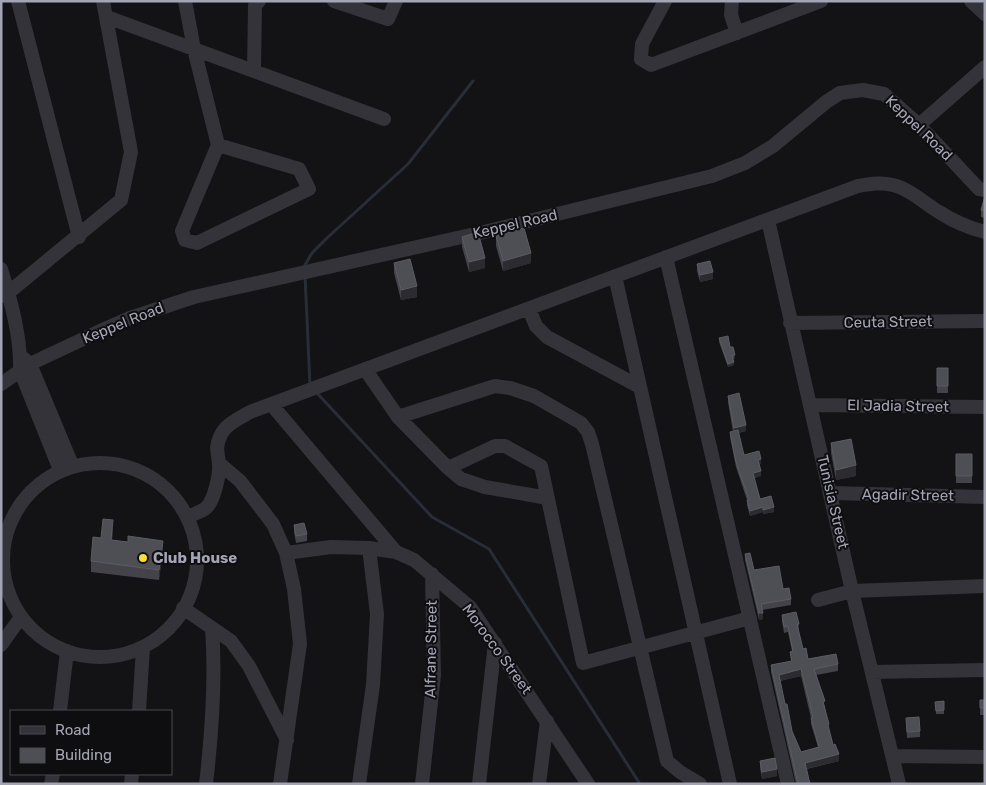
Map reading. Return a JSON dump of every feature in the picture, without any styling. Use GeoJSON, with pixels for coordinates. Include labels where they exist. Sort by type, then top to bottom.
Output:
{"type":"FeatureCollection","features":[{"type":"Feature","properties":{"kind":"street"},"geometry":{"type":"LineString","coordinates":[[18,1],[78,237]]}},
{"type":"Feature","properties":{"kind":"street"},"geometry":{"type":"LineString","coordinates":[[5,294],[78,237],[121,200],[132,152],[104,1]]}},
{"type":"Feature","properties":{"kind":"street"},"geometry":{"type":"LineString","coordinates":[[185,1],[194,49],[218,145],[182,231],[185,240],[197,243],[309,189],[299,169],[218,145]]}},
{"type":"Feature","properties":{"kind":"street"},"geometry":{"type":"LineString","coordinates":[[254,70],[255,5],[259,1]]}},
{"type":"Feature","properties":{"kind":"street"},"geometry":{"type":"LineString","coordinates":[[334,1],[388,20],[396,1]]}},
{"type":"Feature","properties":{"kind":"street"},"geometry":{"type":"LineString","coordinates":[[665,1],[642,44],[641,59],[651,65],[821,1]]}},
{"type":"Feature","properties":{"kind":"street"},"geometry":{"type":"LineString","coordinates":[[732,1],[731,15],[737,33]]}},
{"type":"Feature","properties":{"kind":"street"},"geometry":{"type":"LineString","coordinates":[[971,1],[985,14]]}},
{"type":"Feature","properties":{"kind":"street"},"geometry":{"type":"LineString","coordinates":[[107,18],[254,70],[384,119]]}},
{"type":"Feature","properties":{"kind":"street"},"geometry":{"type":"LineString","coordinates":[[919,125],[985,67]]}},
{"type":"Feature","properties":{"kind":"street","name":"Keppel Road"},"geometry":{"type":"LineString","coordinates":[[1,384],[24,363],[130,318],[194,297],[484,232],[712,176],[745,163],[773,146],[826,102],[840,93],[862,90],[884,94],[919,125],[979,189],[985,190]]}},
{"type":"Feature","properties":{"kind":"street"},"geometry":{"type":"LineString","coordinates":[[188,517],[206,508],[214,494],[219,474],[216,452],[220,435],[229,425],[250,412],[858,186],[872,183],[892,184],[906,190],[940,213],[971,228],[985,232]]}},
{"type":"Feature","properties":{"kind":"street","name":"Tunisia Street"},"geometry":{"type":"LineString","coordinates":[[768,220],[852,591],[899,784]]}},
{"type":"Feature","properties":{"kind":"street"},"geometry":{"type":"LineString","coordinates":[[666,257],[788,784]]}},
{"type":"Feature","properties":{"kind":"street"},"geometry":{"type":"LineString","coordinates":[[1,269],[5,294],[24,363],[66,468]]}},
{"type":"Feature","properties":{"kind":"street"},"geometry":{"type":"LineString","coordinates":[[615,276],[730,784]]}},
{"type":"Feature","properties":{"kind":"street"},"geometry":{"type":"LineString","coordinates":[[529,309],[536,326],[547,337],[640,387]]}},
{"type":"Feature","properties":{"kind":"street","name":"Ceuta Street"},"geometry":{"type":"LineString","coordinates":[[790,323],[985,321]]}},
{"type":"Feature","properties":{"kind":"street"},"geometry":{"type":"LineString","coordinates":[[364,369],[398,417],[448,468],[461,478],[485,487],[548,498]]}},
{"type":"Feature","properties":{"kind":"street"},"geometry":{"type":"LineString","coordinates":[[398,417],[495,386],[510,388],[534,396],[580,423],[588,432],[668,761],[680,772],[700,784]]}},
{"type":"Feature","properties":{"kind":"street"},"geometry":{"type":"LineString","coordinates":[[271,404],[396,552]]}},
{"type":"Feature","properties":{"kind":"street","name":"El Jadia Street"},"geometry":{"type":"LineString","coordinates":[[811,405],[985,407]]}},
{"type":"Feature","properties":{"kind":"street"},"geometry":{"type":"LineString","coordinates":[[448,468],[495,446],[506,446],[541,466],[583,664],[750,618]]}},
{"type":"Feature","properties":{"kind":"street"},"geometry":{"type":"LineString","coordinates":[[99,461],[123,463],[157,479],[176,498],[188,517],[196,550],[194,583],[183,608],[168,629],[143,648],[112,658],[75,656],[37,636],[21,617],[7,587],[4,564],[6,540],[21,504],[45,479],[66,468],[99,461]]}},
{"type":"Feature","properties":{"kind":"street"},"geometry":{"type":"LineString","coordinates":[[219,463],[240,481],[273,524],[286,553],[294,589],[300,644],[280,784]]}},
{"type":"Feature","properties":{"kind":"street","name":"Agadir Street"},"geometry":{"type":"LineString","coordinates":[[831,493],[985,497]]}},
{"type":"Feature","properties":{"kind":"street","name":"Morocco Street"},"geometry":{"type":"LineString","coordinates":[[286,553],[331,547],[369,548],[396,552],[414,560],[470,607],[588,784]]}},
{"type":"Feature","properties":{"kind":"street"},"geometry":{"type":"LineString","coordinates":[[359,784],[373,685],[377,614],[369,548]]}},
{"type":"Feature","properties":{"kind":"street","name":"Alfrane Street"},"geometry":{"type":"LineString","coordinates":[[422,784],[434,675],[432,574]]}},
{"type":"Feature","properties":{"kind":"street"},"geometry":{"type":"LineString","coordinates":[[818,600],[852,591],[985,586]]}},
{"type":"Feature","properties":{"kind":"street"},"geometry":{"type":"LineString","coordinates":[[183,608],[231,641],[249,666],[287,740]]}},
{"type":"Feature","properties":{"kind":"street"},"geometry":{"type":"LineString","coordinates":[[1,645],[21,617]]}},
{"type":"Feature","properties":{"kind":"street"},"geometry":{"type":"LineString","coordinates":[[206,784],[212,733],[215,664],[212,628]]}},
{"type":"Feature","properties":{"kind":"street"},"geometry":{"type":"LineString","coordinates":[[480,784],[495,643]]}},
{"type":"Feature","properties":{"kind":"street"},"geometry":{"type":"LineString","coordinates":[[139,710],[143,648]]}},
{"type":"Feature","properties":{"kind":"street"},"geometry":{"type":"LineString","coordinates":[[60,710],[67,652]]}},
{"type":"Feature","properties":{"kind":"street"},"geometry":{"type":"LineString","coordinates":[[872,672],[985,670]]}},
{"type":"Feature","properties":{"kind":"street"},"geometry":{"type":"LineString","coordinates":[[539,784],[547,721]]}},
{"type":"Feature","properties":{"kind":"street"},"geometry":{"type":"LineString","coordinates":[[892,756],[985,757]]}},
{"type":"Feature","properties":{"kind":"building"},"geometry":{"type":"Polygon","coordinates":[[[985,196],[985,211],[981,210],[985,196]]]}},
{"type":"Feature","properties":{"kind":"building"},"geometry":{"type":"Polygon","coordinates":[[[524,228],[531,253],[503,261],[496,236],[524,228]]]}},
{"type":"Feature","properties":{"kind":"building"},"geometry":{"type":"Polygon","coordinates":[[[478,232],[485,258],[469,262],[462,237],[478,232]]]}},
{"type":"Feature","properties":{"kind":"building"},"geometry":{"type":"Polygon","coordinates":[[[410,259],[417,286],[401,290],[394,263],[410,259]]]}},
{"type":"Feature","properties":{"kind":"building"},"geometry":{"type":"Polygon","coordinates":[[[710,261],[713,272],[700,275],[697,264],[710,261]]]}},
{"type":"Feature","properties":{"kind":"building"},"geometry":{"type":"Polygon","coordinates":[[[728,336],[730,347],[733,347],[735,355],[732,356],[734,362],[728,364],[719,338],[728,336]]]}},
{"type":"Feature","properties":{"kind":"building"},"geometry":{"type":"Polygon","coordinates":[[[937,368],[948,368],[948,386],[937,386],[937,368]]]}},
{"type":"Feature","properties":{"kind":"building"},"geometry":{"type":"Polygon","coordinates":[[[739,393],[746,425],[734,428],[728,396],[739,393]]]}},
{"type":"Feature","properties":{"kind":"building"},"geometry":{"type":"Polygon","coordinates":[[[738,430],[744,455],[759,451],[761,459],[758,460],[761,471],[753,473],[760,499],[771,496],[774,507],[763,510],[763,507],[750,511],[747,500],[749,500],[736,462],[730,432],[738,430]]]}},
{"type":"Feature","properties":{"kind":"building"},"geometry":{"type":"Polygon","coordinates":[[[851,439],[856,465],[836,470],[831,443],[851,439]]]}},
{"type":"Feature","properties":{"kind":"building"},"geometry":{"type":"Polygon","coordinates":[[[956,454],[972,454],[972,476],[956,476],[956,454]]]}},
{"type":"Feature","properties":{"kind":"building"},"geometry":{"type":"Polygon","coordinates":[[[103,519],[113,520],[111,540],[128,542],[128,536],[163,541],[159,570],[91,561],[93,537],[101,538],[103,519]]]}},
{"type":"Feature","properties":{"kind":"building"},"geometry":{"type":"Polygon","coordinates":[[[304,523],[307,534],[296,536],[294,525],[304,523]]]}},
{"type":"Feature","properties":{"kind":"building"},"geometry":{"type":"Polygon","coordinates":[[[750,553],[754,570],[779,566],[783,589],[789,588],[791,599],[761,604],[763,613],[759,613],[745,554],[750,553]]]}},
{"type":"Feature","properties":{"kind":"building"},"geometry":{"type":"Polygon","coordinates":[[[796,612],[803,649],[806,648],[808,659],[836,654],[838,664],[814,669],[825,701],[823,702],[833,745],[835,744],[839,754],[805,763],[810,784],[798,784],[771,665],[792,661],[790,652],[793,651],[788,626],[784,627],[782,615],[796,612]],[[801,669],[779,675],[792,731],[801,752],[819,747],[811,718],[813,717],[801,669]]]}},
{"type":"Feature","properties":{"kind":"building"},"geometry":{"type":"Polygon","coordinates":[[[980,700],[985,700],[985,708],[980,708],[980,700]]]}},
{"type":"Feature","properties":{"kind":"building"},"geometry":{"type":"Polygon","coordinates":[[[944,701],[944,710],[936,711],[935,702],[944,701]]]}},
{"type":"Feature","properties":{"kind":"building"},"geometry":{"type":"Polygon","coordinates":[[[919,717],[920,731],[907,732],[906,718],[919,717]]]}},
{"type":"Feature","properties":{"kind":"building"},"geometry":{"type":"Polygon","coordinates":[[[775,758],[777,769],[762,772],[760,761],[775,758]]]}},
{"type":"Feature","properties":{"kind":"waterway"},"geometry":{"type":"LineString","coordinates":[[305,269],[305,265],[312,253],[408,164],[473,81]]}},
{"type":"Feature","properties":{"kind":"waterway"},"geometry":{"type":"LineString","coordinates":[[305,275],[310,386]]}},
{"type":"Feature","properties":{"kind":"waterway"},"geometry":{"type":"LineString","coordinates":[[316,392],[432,517],[489,549],[640,784]]}},
{"type":"Feature","properties":{"kind":"place","name":"Club House"},"geometry":{"type":"Point","coordinates":[143,558]}}]}
